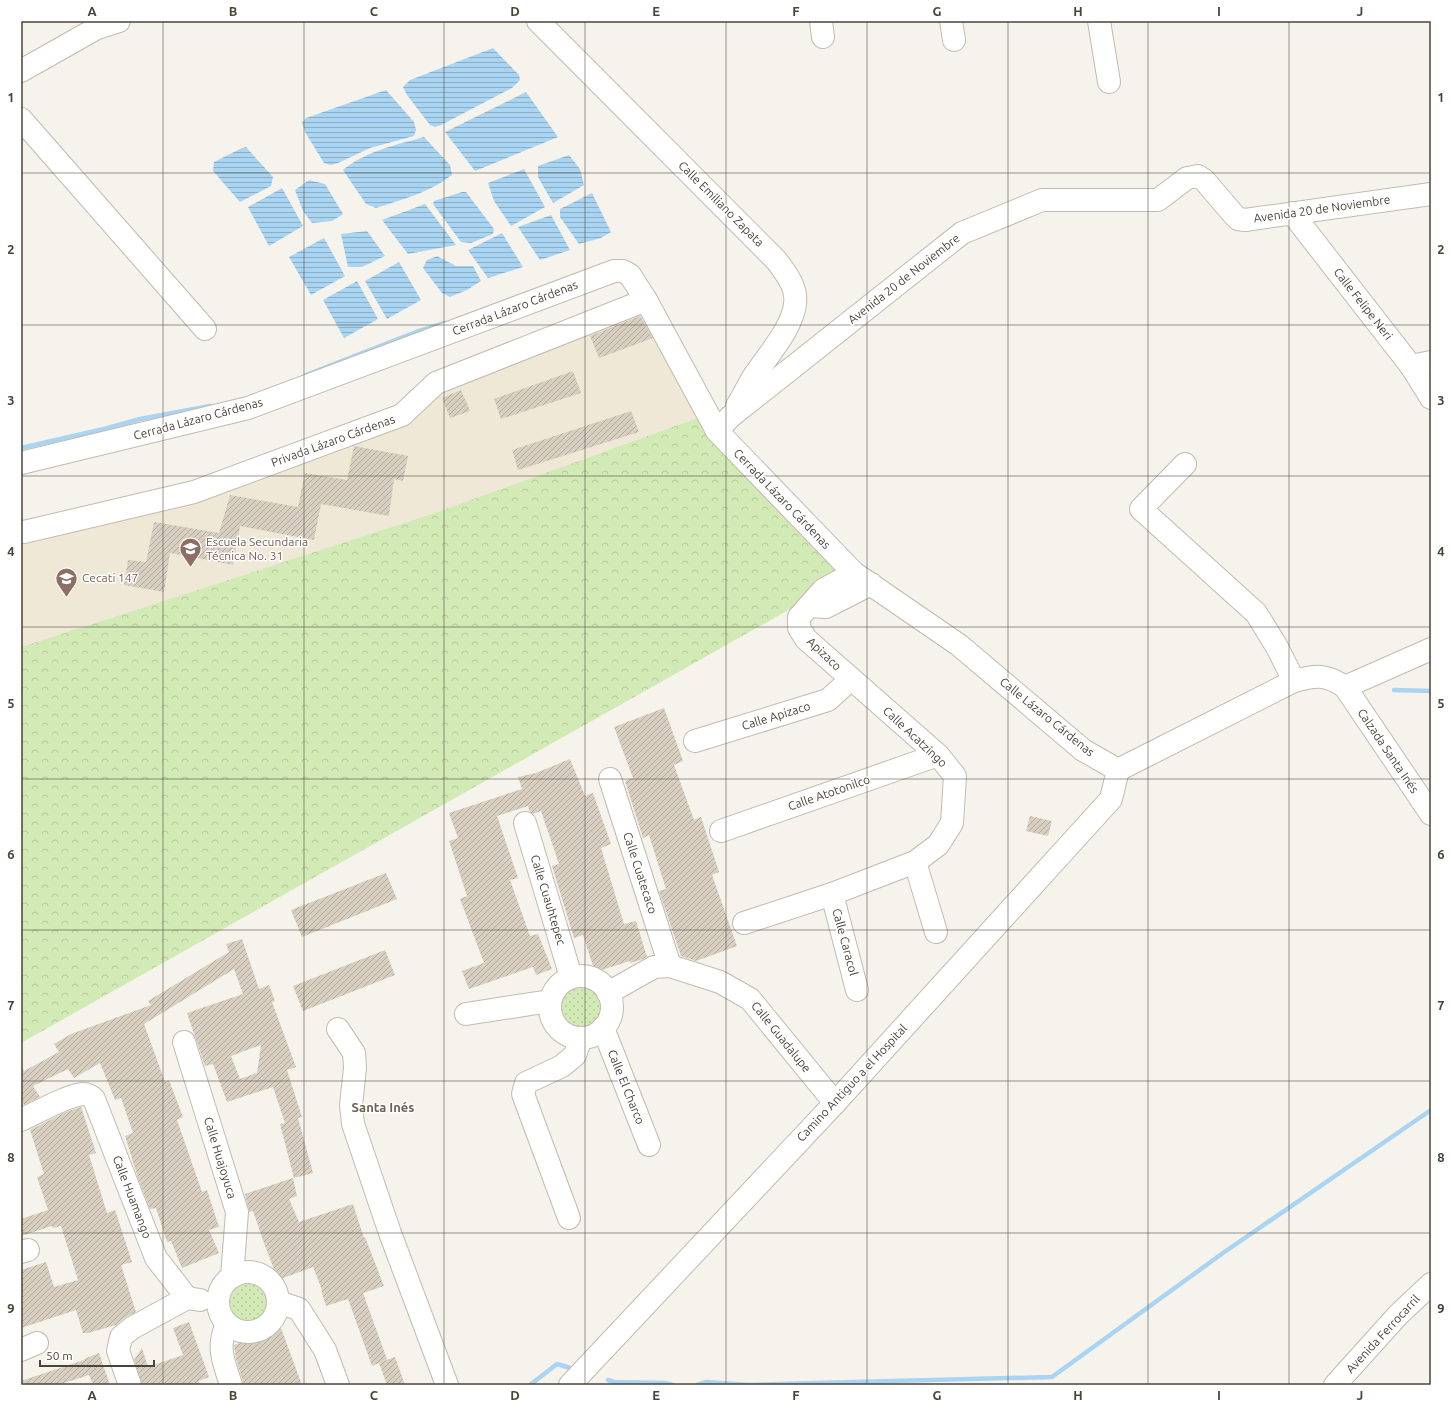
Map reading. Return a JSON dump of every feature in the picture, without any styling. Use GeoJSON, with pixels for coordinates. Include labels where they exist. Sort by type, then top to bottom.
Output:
{"type":"FeatureCollection","features":[{"type":"Feature","properties":{"kind":"street"},"geometry":{"type":"LineString","coordinates":[[21,71],[97,28],[119,21]]}},
{"type":"Feature","properties":{"kind":"street","name":"Calle Emiliano Zapata"},"geometry":{"type":"LineString","coordinates":[[538,21],[776,260],[788,276],[795,295],[793,312],[788,328],[724,424]]}},
{"type":"Feature","properties":{"kind":"street"},"geometry":{"type":"LineString","coordinates":[[1099,21],[1109,82]]}},
{"type":"Feature","properties":{"kind":"street"},"geometry":{"type":"LineString","coordinates":[[21,119],[205,329]]}},
{"type":"Feature","properties":{"kind":"street","name":"Avenida 20 de Noviembre"},"geometry":{"type":"LineString","coordinates":[[724,424],[962,233],[1042,200],[1158,200],[1187,178],[1198,176],[1204,180],[1238,219],[1245,220],[1431,194]]}},
{"type":"Feature","properties":{"kind":"street","name":"Calle Felipe Neri"},"geometry":{"type":"LineString","coordinates":[[1292,213],[1421,364],[1431,398]]}},
{"type":"Feature","properties":{"kind":"street","name":"Cerrada Lázaro Cárdenas"},"geometry":{"type":"LineString","coordinates":[[21,464],[248,408],[614,271],[623,271],[630,275],[724,424],[863,578]]}},
{"type":"Feature","properties":{"kind":"street","name":"Privada Lázaro Cárdenas"},"geometry":{"type":"LineString","coordinates":[[24,532],[194,492],[402,415],[436,383],[646,300]]}},
{"type":"Feature","properties":{"kind":"street"},"geometry":{"type":"LineString","coordinates":[[1185,464],[1142,509],[1256,613],[1277,647],[1294,681]]}},
{"type":"Feature","properties":{"kind":"street","name":"Apizaco"},"geometry":{"type":"LineString","coordinates":[[851,679],[806,639],[799,628],[799,617],[809,606],[826,607],[863,578]]}},
{"type":"Feature","properties":{"kind":"street","name":"Calle Lázaro Cárdenas"},"geometry":{"type":"LineString","coordinates":[[863,578],[959,645],[1083,750],[1118,770]]}},
{"type":"Feature","properties":{"kind":"street"},"geometry":{"type":"LineString","coordinates":[[1118,770],[1294,681],[1315,676],[1335,680],[1345,687],[1431,649]]}},
{"type":"Feature","properties":{"kind":"street","name":"Calle Apizaco"},"geometry":{"type":"LineString","coordinates":[[695,742],[828,700],[851,679]]}},
{"type":"Feature","properties":{"kind":"street","name":"Calle Acatzingo"},"geometry":{"type":"LineString","coordinates":[[851,679],[938,755],[954,776],[952,823],[938,845],[915,862]]}},
{"type":"Feature","properties":{"kind":"street","name":"Calzada Santa Inés"},"geometry":{"type":"LineString","coordinates":[[1345,687],[1431,814]]}},
{"type":"Feature","properties":{"kind":"street","name":"Calle Atotonilco"},"geometry":{"type":"LineString","coordinates":[[721,831],[938,755]]}},
{"type":"Feature","properties":{"kind":"street","name":"Camino Antiguo a el Hospital"},"geometry":{"type":"LineString","coordinates":[[570,1385],[835,1103],[1111,799],[1118,770]]}},
{"type":"Feature","properties":{"kind":"street","name":"Calle Cuatecaco"},"geometry":{"type":"LineString","coordinates":[[610,779],[670,966]]}},
{"type":"Feature","properties":{"kind":"street","name":"Calle Cuauhtepec"},"geometry":{"type":"LineString","coordinates":[[525,823],[572,977]]}},
{"type":"Feature","properties":{"kind":"street"},"geometry":{"type":"LineString","coordinates":[[915,862],[936,932]]}},
{"type":"Feature","properties":{"kind":"street","name":"Calle Caracol"},"geometry":{"type":"LineString","coordinates":[[744,923],[832,894],[915,862]]}},
{"type":"Feature","properties":{"kind":"street","name":"Calle Caracol"},"geometry":{"type":"LineString","coordinates":[[832,894],[857,990]]}},
{"type":"Feature","properties":{"kind":"street","name":"Calle Guadalupe"},"geometry":{"type":"LineString","coordinates":[[608,993],[654,967],[670,966],[720,982],[750,999],[835,1103]]}},
{"type":"Feature","properties":{"kind":"street"},"geometry":{"type":"LineString","coordinates":[[582,976],[593,978],[602,984],[608,993],[611,1002],[609,1020],[597,1033],[581,1038],[568,1035],[557,1027],[550,1015],[550,1001],[557,986],[572,977],[582,976]]}},
{"type":"Feature","properties":{"kind":"street"},"geometry":{"type":"LineString","coordinates":[[466,1014],[550,1001]]}},
{"type":"Feature","properties":{"kind":"street","name":"Calle El Charco"},"geometry":{"type":"LineString","coordinates":[[603,1028],[649,1145]]}},
{"type":"Feature","properties":{"kind":"street"},"geometry":{"type":"LineString","coordinates":[[338,1029],[354,1053],[355,1068],[351,1105],[353,1124],[390,1233],[447,1385]]}},
{"type":"Feature","properties":{"kind":"street"},"geometry":{"type":"LineString","coordinates":[[569,1218],[523,1094],[526,1083],[562,1066],[575,1055],[581,1038]]}},
{"type":"Feature","properties":{"kind":"street","name":"Calle Huajoyuca"},"geometry":{"type":"LineString","coordinates":[[184,1042],[237,1212],[232,1277]]}},
{"type":"Feature","properties":{"kind":"street","name":"Calle Huamango"},"geometry":{"type":"LineString","coordinates":[[21,1120],[72,1097],[84,1094],[94,1099],[156,1258],[187,1298]]}},
{"type":"Feature","properties":{"kind":"street"},"geometry":{"type":"LineString","coordinates":[[250,1272],[260,1274],[269,1280],[275,1288],[278,1302],[276,1316],[270,1323],[263,1329],[254,1332],[244,1332],[235,1330],[227,1324],[221,1316],[218,1304],[218,1295],[223,1286],[232,1277],[239,1273],[250,1272]]}},
{"type":"Feature","properties":{"kind":"street","name":"Avenida Ferrocarril"},"geometry":{"type":"LineString","coordinates":[[1335,1385],[1398,1315],[1431,1284]]}},
{"type":"Feature","properties":{"kind":"street"},"geometry":{"type":"LineString","coordinates":[[130,1385],[118,1351],[121,1337],[132,1328],[187,1298],[218,1304]]}},
{"type":"Feature","properties":{"kind":"street"},"geometry":{"type":"LineString","coordinates":[[278,1302],[299,1309],[326,1350],[338,1385]]}},
{"type":"Feature","properties":{"kind":"street"},"geometry":{"type":"LineString","coordinates":[[227,1324],[223,1332],[220,1351],[231,1385]]}},
{"type":"Feature","properties":{"kind":"shaded area"},"geometry":{"type":"Polygon","coordinates":[[[642,312],[654,338],[708,414],[435,513],[21,647],[21,528],[23,527],[27,544],[183,504],[429,395],[642,312]]]}},
{"type":"Feature","properties":{"kind":"green space"},"geometry":{"type":"Polygon","coordinates":[[[708,414],[854,573],[21,1043],[21,647],[435,513],[708,414]]]}},
{"type":"Feature","properties":{"kind":"green space"},"geometry":{"type":"Polygon","coordinates":[[[580,983],[589,985],[597,990],[602,998],[604,1007],[602,1016],[597,1024],[589,1029],[580,1031],[571,1029],[563,1024],[558,1016],[556,1007],[558,998],[563,990],[571,985],[580,983]]]}},
{"type":"Feature","properties":{"kind":"green space"},"geometry":{"type":"Polygon","coordinates":[[[245,1283],[253,1283],[263,1288],[267,1295],[267,1309],[263,1316],[253,1321],[245,1321],[235,1316],[233,1313],[230,1306],[230,1298],[235,1288],[238,1286],[245,1283]]]}},
{"type":"Feature","properties":{"kind":"water"},"geometry":{"type":"Polygon","coordinates":[[[493,48],[519,75],[520,80],[512,88],[441,125],[435,127],[430,125],[407,95],[403,87],[410,80],[493,48]]]}},
{"type":"Feature","properties":{"kind":"water"},"geometry":{"type":"Polygon","coordinates":[[[386,90],[414,122],[416,130],[414,136],[370,148],[338,163],[331,165],[324,163],[305,132],[302,123],[306,118],[386,90]]]}},
{"type":"Feature","properties":{"kind":"water"},"geometry":{"type":"Polygon","coordinates":[[[526,92],[558,137],[475,171],[445,132],[526,92]]]}},
{"type":"Feature","properties":{"kind":"water"},"geometry":{"type":"Polygon","coordinates":[[[424,137],[450,165],[452,175],[435,186],[405,199],[376,208],[366,204],[343,170],[352,163],[371,153],[424,137]]]}},
{"type":"Feature","properties":{"kind":"water"},"geometry":{"type":"Polygon","coordinates":[[[246,147],[273,177],[271,186],[240,202],[213,171],[214,162],[246,147]]]}},
{"type":"Feature","properties":{"kind":"water"},"geometry":{"type":"Polygon","coordinates":[[[569,155],[580,169],[584,185],[553,203],[538,177],[538,166],[569,155]]]}},
{"type":"Feature","properties":{"kind":"water"},"geometry":{"type":"Polygon","coordinates":[[[524,169],[545,207],[511,226],[494,201],[488,183],[524,169]]]}},
{"type":"Feature","properties":{"kind":"water"},"geometry":{"type":"Polygon","coordinates":[[[309,180],[325,184],[343,214],[332,221],[312,223],[303,211],[295,190],[309,180]]]}},
{"type":"Feature","properties":{"kind":"water"},"geometry":{"type":"Polygon","coordinates":[[[282,188],[303,226],[269,246],[248,207],[282,188]]]}},
{"type":"Feature","properties":{"kind":"water"},"geometry":{"type":"Polygon","coordinates":[[[466,192],[494,229],[493,234],[471,243],[461,242],[433,204],[434,201],[466,192]]]}},
{"type":"Feature","properties":{"kind":"water"},"geometry":{"type":"Polygon","coordinates":[[[592,193],[611,232],[601,238],[579,244],[560,217],[560,209],[592,193]]]}},
{"type":"Feature","properties":{"kind":"water"},"geometry":{"type":"Polygon","coordinates":[[[425,204],[456,245],[408,254],[382,220],[425,204]]]}},
{"type":"Feature","properties":{"kind":"water"},"geometry":{"type":"Polygon","coordinates":[[[551,215],[570,250],[540,260],[518,227],[551,215]]]}},
{"type":"Feature","properties":{"kind":"water"},"geometry":{"type":"Polygon","coordinates":[[[367,231],[385,256],[362,267],[348,267],[341,234],[367,231]]]}},
{"type":"Feature","properties":{"kind":"water"},"geometry":{"type":"Polygon","coordinates":[[[502,233],[523,267],[488,278],[468,250],[502,233]]]}},
{"type":"Feature","properties":{"kind":"water"},"geometry":{"type":"Polygon","coordinates":[[[324,238],[345,276],[311,295],[289,257],[324,238]]]}},
{"type":"Feature","properties":{"kind":"water"},"geometry":{"type":"Polygon","coordinates":[[[437,256],[456,266],[473,266],[481,281],[467,290],[450,297],[442,293],[423,268],[427,260],[437,256]]]}},
{"type":"Feature","properties":{"kind":"water"},"geometry":{"type":"Polygon","coordinates":[[[399,262],[421,300],[387,319],[365,281],[399,262]]]}},
{"type":"Feature","properties":{"kind":"water"},"geometry":{"type":"Polygon","coordinates":[[[357,281],[378,319],[344,338],[323,300],[357,281]]]}},
{"type":"Feature","properties":{"kind":"building"},"geometry":{"type":"Polygon","coordinates":[[[640,316],[653,338],[599,358],[590,336],[640,316]]]}},
{"type":"Feature","properties":{"kind":"building"},"geometry":{"type":"Polygon","coordinates":[[[573,371],[581,393],[501,419],[494,399],[573,371]]]}},
{"type":"Feature","properties":{"kind":"building"},"geometry":{"type":"Polygon","coordinates":[[[461,390],[470,411],[450,418],[442,398],[461,390]]]}},
{"type":"Feature","properties":{"kind":"building"},"geometry":{"type":"Polygon","coordinates":[[[631,411],[639,432],[518,470],[512,450],[631,411]]]}},
{"type":"Feature","properties":{"kind":"building"},"geometry":{"type":"Polygon","coordinates":[[[354,446],[408,456],[403,481],[394,479],[389,516],[321,504],[314,540],[240,526],[233,565],[170,553],[164,592],[124,585],[128,560],[146,562],[154,522],[219,533],[230,495],[298,507],[305,473],[347,480],[354,446]]]}},
{"type":"Feature","properties":{"kind":"building"},"geometry":{"type":"Polygon","coordinates":[[[664,708],[683,761],[674,765],[694,820],[701,817],[719,872],[712,875],[737,946],[696,961],[681,956],[659,891],[666,889],[649,835],[643,838],[625,781],[633,778],[614,727],[664,708]]]}},
{"type":"Feature","properties":{"kind":"building"},"geometry":{"type":"Polygon","coordinates":[[[570,759],[585,796],[593,793],[611,844],[601,848],[624,924],[636,921],[647,957],[595,972],[583,935],[574,938],[552,866],[559,864],[541,811],[533,814],[530,812],[528,806],[497,816],[518,878],[510,880],[530,936],[538,934],[552,969],[536,975],[533,967],[469,989],[462,971],[484,963],[460,899],[467,896],[449,841],[458,838],[449,813],[522,789],[518,777],[536,773],[570,759]]]}},
{"type":"Feature","properties":{"kind":"building"},"geometry":{"type":"Polygon","coordinates":[[[1030,816],[1052,821],[1048,836],[1026,831],[1030,816]]]}},
{"type":"Feature","properties":{"kind":"building"},"geometry":{"type":"Polygon","coordinates":[[[386,873],[397,899],[302,937],[291,910],[386,873]]]}},
{"type":"Feature","properties":{"kind":"building"},"geometry":{"type":"Polygon","coordinates":[[[242,939],[259,989],[269,985],[275,1001],[272,1002],[296,1067],[287,1070],[302,1117],[298,1118],[313,1173],[294,1178],[280,1124],[285,1123],[273,1087],[227,1102],[213,1064],[205,1066],[187,1013],[243,994],[234,969],[144,1024],[165,1082],[169,1080],[183,1117],[177,1120],[202,1192],[207,1190],[219,1227],[209,1230],[219,1253],[182,1268],[171,1241],[167,1242],[156,1208],[150,1209],[138,1178],[125,1136],[133,1133],[121,1098],[115,1100],[100,1063],[74,1078],[68,1069],[33,1086],[40,1097],[24,1105],[21,1099],[21,1066],[24,1071],[59,1052],[54,1044],[71,1034],[151,1005],[148,1001],[229,952],[226,944],[242,939]],[[261,1045],[231,1056],[240,1079],[257,1073],[261,1045]]]}},
{"type":"Feature","properties":{"kind":"building"},"geometry":{"type":"Polygon","coordinates":[[[385,950],[395,975],[303,1011],[293,986],[385,950]]]}},
{"type":"Feature","properties":{"kind":"building"},"geometry":{"type":"Polygon","coordinates":[[[81,1107],[96,1153],[89,1155],[107,1213],[115,1210],[132,1262],[121,1265],[136,1312],[126,1317],[116,1325],[88,1333],[83,1333],[76,1310],[21,1328],[21,1270],[46,1262],[54,1287],[78,1280],[61,1226],[53,1228],[52,1226],[21,1236],[21,1219],[48,1210],[37,1177],[44,1174],[30,1130],[66,1112],[81,1107]]]}},
{"type":"Feature","properties":{"kind":"building"},"geometry":{"type":"Polygon","coordinates":[[[293,1178],[297,1196],[289,1199],[299,1222],[353,1204],[364,1238],[365,1237],[384,1286],[363,1293],[387,1359],[380,1362],[395,1357],[405,1385],[387,1385],[379,1363],[372,1366],[348,1299],[326,1306],[322,1290],[313,1267],[278,1280],[253,1211],[249,1212],[245,1194],[293,1178]]]}},
{"type":"Feature","properties":{"kind":"building"},"geometry":{"type":"Polygon","coordinates":[[[189,1322],[209,1377],[199,1381],[200,1385],[142,1385],[134,1360],[142,1348],[148,1367],[183,1355],[173,1328],[189,1322]]]}},
{"type":"Feature","properties":{"kind":"building"},"geometry":{"type":"Polygon","coordinates":[[[281,1328],[302,1385],[244,1385],[236,1359],[234,1345],[281,1328]]]}},
{"type":"Feature","properties":{"kind":"building"},"geometry":{"type":"Polygon","coordinates":[[[99,1353],[110,1385],[93,1385],[89,1375],[58,1385],[21,1385],[21,1381],[84,1360],[99,1353]]]}},
{"type":"Feature","properties":{"kind":"waterway"},"geometry":{"type":"LineString","coordinates":[[306,375],[416,332],[445,323]]}},
{"type":"Feature","properties":{"kind":"waterway"},"geometry":{"type":"LineString","coordinates":[[21,448],[140,419],[210,406]]}},
{"type":"Feature","properties":{"kind":"waterway"},"geometry":{"type":"LineString","coordinates":[[1394,690],[1431,691]]}},
{"type":"Feature","properties":{"kind":"waterway"},"geometry":{"type":"LineString","coordinates":[[697,1385],[706,1382],[749,1385],[1052,1377],[1223,1253],[1431,1110]]}},
{"type":"Feature","properties":{"kind":"waterway"},"geometry":{"type":"LineString","coordinates":[[530,1385],[557,1364],[570,1368]]}},
{"type":"Feature","properties":{"kind":"waterway"},"geometry":{"type":"LineString","coordinates":[[608,1380],[614,1382],[665,1383],[673,1385]]}},
{"type":"Feature","properties":{"kind":"place","name":"Escuela Secundaria Técnica No. 31"},"geometry":{"type":"Point","coordinates":[190,568]}},
{"type":"Feature","properties":{"kind":"place","name":"Cecati 147"},"geometry":{"type":"Point","coordinates":[66,598]}},
{"type":"Feature","properties":{"kind":"district","name":"Santa Inés"},"geometry":{"type":"Point","coordinates":[383,1107]}}]}
